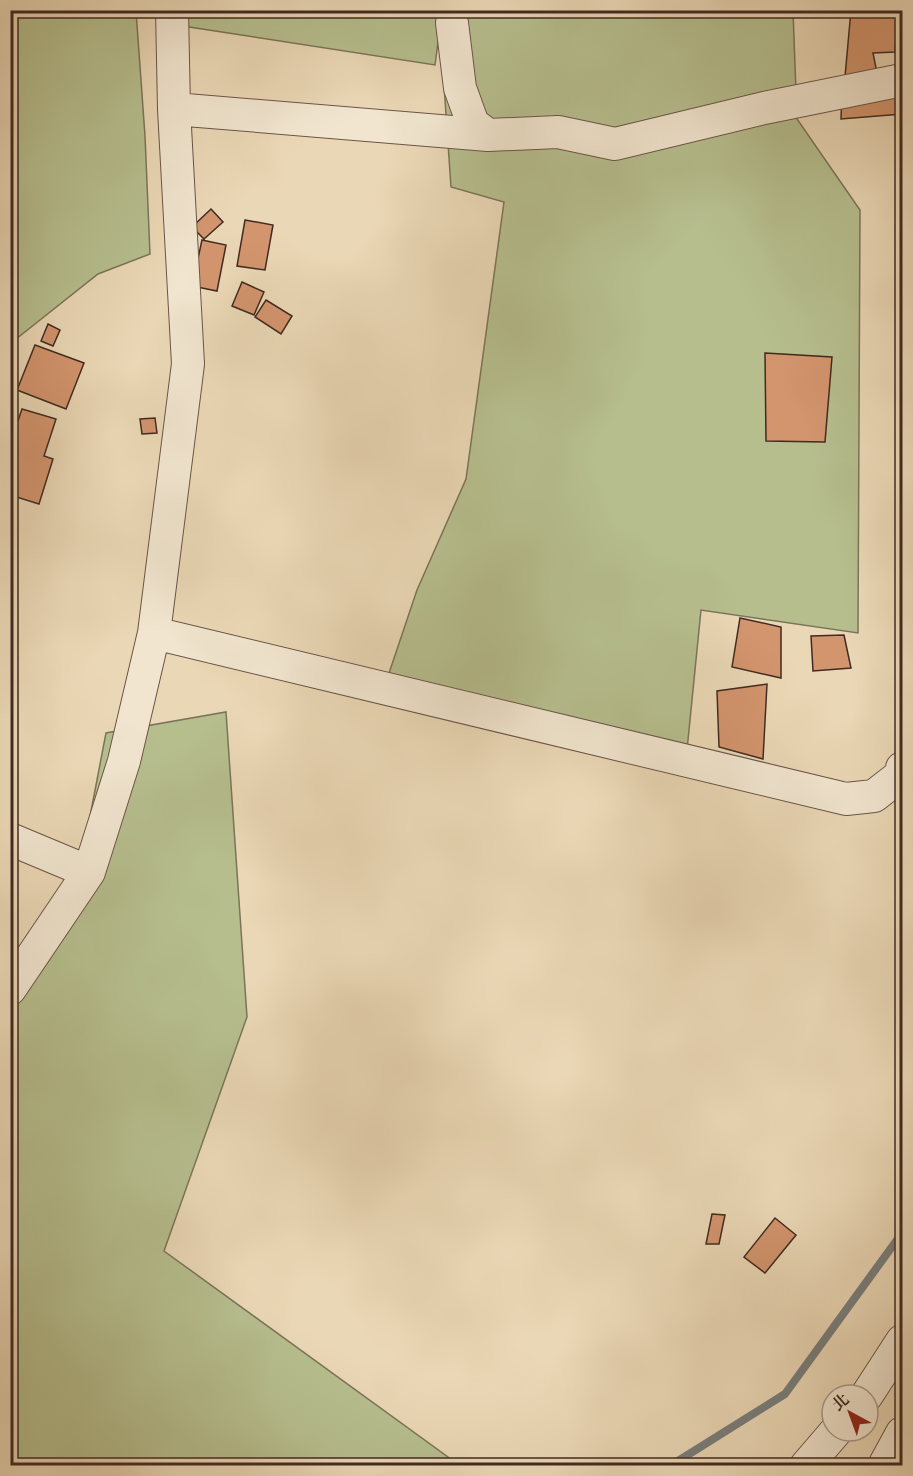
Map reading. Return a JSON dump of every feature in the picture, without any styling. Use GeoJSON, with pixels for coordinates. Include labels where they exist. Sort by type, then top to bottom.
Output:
{"type":"FeatureCollection","features":[{"type":"Feature","properties":{"kind":"lane"},"geometry":{"type":"LineString","coordinates":[[10,988],[89,872],[124,761],[154,633],[188,364],[174,109],[172,10]]}},
{"type":"Feature","properties":{"kind":"lane"},"geometry":{"type":"LineString","coordinates":[[452,23],[460,88],[473,124],[488,135]]}},
{"type":"Feature","properties":{"kind":"lane"},"geometry":{"type":"LineString","coordinates":[[174,109],[488,135],[558,132],[615,144],[764,108],[903,80]]}},
{"type":"Feature","properties":{"kind":"lane"},"geometry":{"type":"LineString","coordinates":[[154,633],[846,800],[874,796],[901,775],[903,768]]}},
{"type":"Feature","properties":{"kind":"lane"},"geometry":{"type":"LineString","coordinates":[[10,839],[89,872]]}},
{"type":"Feature","properties":{"kind":"lane"},"geometry":{"type":"LineString","coordinates":[[875,1383],[903,1341]]}},
{"type":"Feature","properties":{"kind":"lane"},"geometry":{"type":"LineString","coordinates":[[884,1466],[903,1433]]}},
{"type":"Feature","properties":{"kind":"lane"},"geometry":{"type":"LineString","coordinates":[[806,1466],[826,1443]]}},
{"type":"Feature","properties":{"kind":"green space"},"geometry":{"type":"Polygon","coordinates":[[[11,10],[136,11],[150,254],[98,274],[11,343],[11,10]]]}},
{"type":"Feature","properties":{"kind":"green space"},"geometry":{"type":"Polygon","coordinates":[[[183,11],[793,11],[797,119],[860,210],[858,633],[701,610],[685,770],[380,700],[417,590],[466,479],[504,202],[451,187],[440,27],[435,65],[183,26],[183,11]]]}},
{"type":"Feature","properties":{"kind":"green space"},"geometry":{"type":"Polygon","coordinates":[[[226,712],[247,1017],[164,1251],[459,1465],[11,1465],[10,977],[82,858],[106,733],[226,712]]]}},
{"type":"Feature","properties":{"kind":"building"},"geometry":{"type":"Polygon","coordinates":[[[851,10],[897,10],[895,52],[873,53],[877,73],[845,77],[851,10]]]}},
{"type":"Feature","properties":{"kind":"building"},"geometry":{"type":"Polygon","coordinates":[[[898,80],[902,114],[841,119],[842,90],[898,80]]]}},
{"type":"Feature","properties":{"kind":"building"},"geometry":{"type":"Polygon","coordinates":[[[211,209],[223,222],[204,239],[192,227],[211,209]]]}},
{"type":"Feature","properties":{"kind":"building"},"geometry":{"type":"Polygon","coordinates":[[[245,220],[273,225],[265,270],[237,266],[245,220]]]}},
{"type":"Feature","properties":{"kind":"building"},"geometry":{"type":"Polygon","coordinates":[[[202,240],[226,245],[217,291],[192,286],[202,240]]]}},
{"type":"Feature","properties":{"kind":"building"},"geometry":{"type":"Polygon","coordinates":[[[242,282],[264,292],[254,315],[232,306],[242,282]]]}},
{"type":"Feature","properties":{"kind":"building"},"geometry":{"type":"Polygon","coordinates":[[[266,300],[292,316],[281,334],[255,317],[266,300]]]}},
{"type":"Feature","properties":{"kind":"building"},"geometry":{"type":"Polygon","coordinates":[[[48,324],[60,330],[53,346],[41,341],[48,324]]]}},
{"type":"Feature","properties":{"kind":"building"},"geometry":{"type":"Polygon","coordinates":[[[35,345],[84,363],[66,409],[17,390],[35,345]]]}},
{"type":"Feature","properties":{"kind":"building"},"geometry":{"type":"Polygon","coordinates":[[[765,353],[832,357],[825,442],[766,441],[765,353]]]}},
{"type":"Feature","properties":{"kind":"building"},"geometry":{"type":"Polygon","coordinates":[[[22,409],[56,419],[44,456],[53,459],[39,504],[10,495],[10,444],[22,409]]]}},
{"type":"Feature","properties":{"kind":"building"},"geometry":{"type":"Polygon","coordinates":[[[155,418],[157,433],[142,434],[140,419],[155,418]]]}},
{"type":"Feature","properties":{"kind":"building"},"geometry":{"type":"Polygon","coordinates":[[[740,618],[781,627],[781,678],[732,667],[740,618]]]}},
{"type":"Feature","properties":{"kind":"building"},"geometry":{"type":"Polygon","coordinates":[[[844,635],[851,668],[813,671],[811,636],[844,635]]]}},
{"type":"Feature","properties":{"kind":"building"},"geometry":{"type":"Polygon","coordinates":[[[767,684],[763,759],[719,747],[717,691],[767,684]]]}},
{"type":"Feature","properties":{"kind":"building"},"geometry":{"type":"Polygon","coordinates":[[[712,1214],[725,1215],[719,1244],[706,1244],[712,1214]]]}},
{"type":"Feature","properties":{"kind":"building"},"geometry":{"type":"Polygon","coordinates":[[[775,1218],[796,1235],[765,1273],[744,1257],[775,1218]]]}},
{"type":"Feature","properties":{"kind":"waterway"},"geometry":{"type":"LineString","coordinates":[[670,1466],[785,1394],[902,1233]]}}]}
